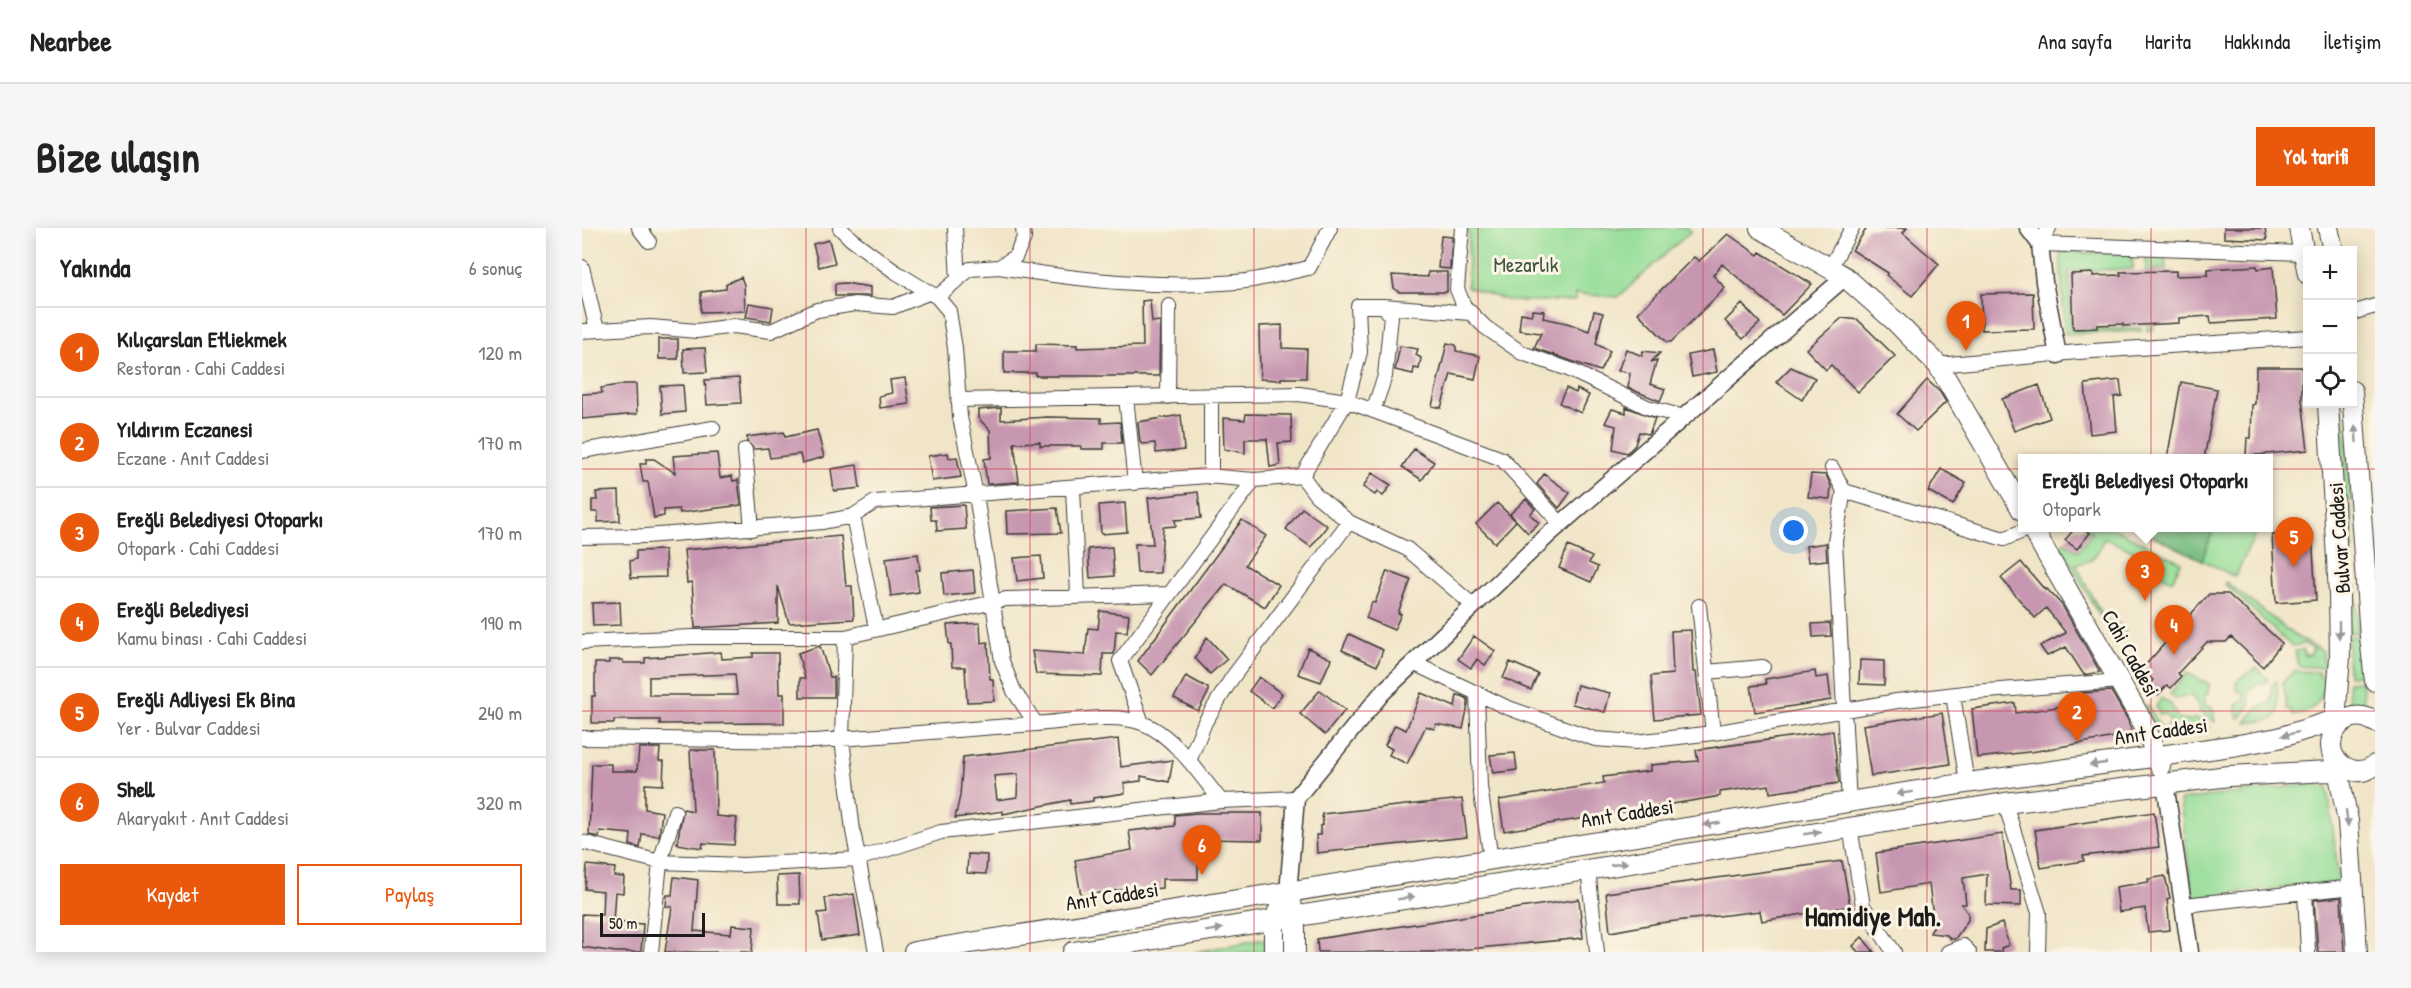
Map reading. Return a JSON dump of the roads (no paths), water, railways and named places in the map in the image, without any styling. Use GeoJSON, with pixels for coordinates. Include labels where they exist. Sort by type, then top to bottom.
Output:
{"type":"FeatureCollection","features":[{"type":"Feature","properties":{"kind":"main road"},"geometry":{"type":"LineString","coordinates":[[1760,228],[1838,273],[1896,322],[1938,365],[2018,503]]}},
{"type":"Feature","properties":{"kind":"main road"},"geometry":{"type":"LineString","coordinates":[[2299,228],[2303,248]]}},
{"type":"Feature","properties":{"kind":"main road"},"geometry":{"type":"LineString","coordinates":[[2328,228],[2332,246]]}},
{"type":"Feature","properties":{"kind":"main road"},"geometry":{"type":"LineString","coordinates":[[2328,408],[2339,594],[2340,657],[2355,721],[2331,743],[2341,767],[2348,820],[2357,952]]}},
{"type":"Feature","properties":{"kind":"main road","name":"Bulvar Caddesi"},"geometry":{"type":"LineString","coordinates":[[2354,408],[2369,526],[2370,637],[2375,681]]}},
{"type":"Feature","properties":{"kind":"main road","name":"Cahi Caddesi"},"geometry":{"type":"LineString","coordinates":[[2033,532],[2146,728],[2165,783]]}},
{"type":"Feature","properties":{"kind":"main road","name":"Anıt Caddesi"},"geometry":{"type":"LineString","coordinates":[[914,952],[1967,783],[2278,738],[2355,721]]}},
{"type":"Feature","properties":{"kind":"main road"},"geometry":{"type":"LineString","coordinates":[[1073,952],[2005,802],[2279,772],[2341,767],[2357,771],[2374,767]]}},
{"type":"Feature","properties":{"kind":"main road"},"geometry":{"type":"LineString","coordinates":[[1288,892],[1295,917],[1295,952]]}},
{"type":"Feature","properties":{"kind":"main road"},"geometry":{"type":"LineString","coordinates":[[1274,952],[1274,920],[1288,892]]}},
{"type":"Feature","properties":{"kind":"street"},"geometry":{"type":"LineString","coordinates":[[639,228],[649,241]]}},
{"type":"Feature","properties":{"kind":"street"},"geometry":{"type":"LineString","coordinates":[[840,228],[894,271],[933,295],[949,311],[955,348],[958,400],[976,495],[991,603],[1002,661],[1014,691],[1036,724]]}},
{"type":"Feature","properties":{"kind":"street"},"geometry":{"type":"LineString","coordinates":[[955,228],[958,280]]}},
{"type":"Feature","properties":{"kind":"street"},"geometry":{"type":"LineString","coordinates":[[999,267],[1015,256],[1024,238],[1023,228]]}},
{"type":"Feature","properties":{"kind":"street"},"geometry":{"type":"LineString","coordinates":[[582,331],[651,327],[697,331],[734,326],[771,331],[817,310],[855,304],[893,307],[933,295],[958,280],[970,269],[999,267],[1081,280],[1165,284],[1247,281],[1310,268],[1330,228]]}},
{"type":"Feature","properties":{"kind":"street"},"geometry":{"type":"LineString","coordinates":[[1462,228],[1457,289],[1464,306],[1485,327],[1522,353],[1568,369],[1647,406],[1684,417]]}},
{"type":"Feature","properties":{"kind":"street"},"geometry":{"type":"LineString","coordinates":[[1288,892],[1296,798],[1382,693],[1561,524],[1684,417],[1838,273],[1852,228]]}},
{"type":"Feature","properties":{"kind":"street"},"geometry":{"type":"LineString","coordinates":[[2028,228],[2040,244],[2044,282],[2058,355]]}},
{"type":"Feature","properties":{"kind":"street"},"geometry":{"type":"LineString","coordinates":[[2040,244],[2049,228]]}},
{"type":"Feature","properties":{"kind":"street"},"geometry":{"type":"LineString","coordinates":[[2040,244],[2303,253]]}},
{"type":"Feature","properties":{"kind":"street"},"geometry":{"type":"LineString","coordinates":[[582,267],[597,330]]}},
{"type":"Feature","properties":{"kind":"street"},"geometry":{"type":"LineString","coordinates":[[1168,306],[1168,397]]}},
{"type":"Feature","properties":{"kind":"street"},"geometry":{"type":"LineString","coordinates":[[1302,476],[1347,401],[1360,352],[1358,306],[1470,313]]}},
{"type":"Feature","properties":{"kind":"street"},"geometry":{"type":"LineString","coordinates":[[1373,411],[1384,376],[1389,345],[1391,316],[1384,306]]}},
{"type":"Feature","properties":{"kind":"street"},"geometry":{"type":"LineString","coordinates":[[2357,311],[2375,306]]}},
{"type":"Feature","properties":{"kind":"street"},"geometry":{"type":"LineString","coordinates":[[1938,365],[2303,337]]}},
{"type":"Feature","properties":{"kind":"street"},"geometry":{"type":"LineString","coordinates":[[958,400],[1299,394],[1347,401],[1502,459],[1561,524]]}},
{"type":"Feature","properties":{"kind":"street"},"geometry":{"type":"LineString","coordinates":[[1211,396],[1211,477]]}},
{"type":"Feature","properties":{"kind":"street"},"geometry":{"type":"LineString","coordinates":[[1126,397],[1135,483]]}},
{"type":"Feature","properties":{"kind":"street"},"geometry":{"type":"LineString","coordinates":[[582,451],[713,428]]}},
{"type":"Feature","properties":{"kind":"street"},"geometry":{"type":"LineString","coordinates":[[745,450],[752,529]]}},
{"type":"Feature","properties":{"kind":"street"},"geometry":{"type":"LineString","coordinates":[[1832,468],[1844,491],[1834,541],[1849,802]]}},
{"type":"Feature","properties":{"kind":"street"},"geometry":{"type":"LineString","coordinates":[[582,537],[646,536],[823,522],[853,516],[875,502],[1211,477],[1254,480],[1302,476]]}},
{"type":"Feature","properties":{"kind":"street"},"geometry":{"type":"LineString","coordinates":[[1302,476],[1316,495],[1348,522],[1407,549],[1474,606]]}},
{"type":"Feature","properties":{"kind":"street"},"geometry":{"type":"LineString","coordinates":[[1142,723],[1120,661],[1254,480]]}},
{"type":"Feature","properties":{"kind":"street"},"geometry":{"type":"LineString","coordinates":[[1073,488],[1078,596]]}},
{"type":"Feature","properties":{"kind":"street"},"geometry":{"type":"LineString","coordinates":[[1844,491],[2004,539],[2021,532]]}},
{"type":"Feature","properties":{"kind":"street"},"geometry":{"type":"LineString","coordinates":[[853,516],[876,628]]}},
{"type":"Feature","properties":{"kind":"street"},"geometry":{"type":"LineString","coordinates":[[1188,760],[1205,722],[1232,678],[1348,522]]}},
{"type":"Feature","properties":{"kind":"street"},"geometry":{"type":"LineString","coordinates":[[582,642],[692,637],[844,637],[1006,599],[1169,594]]}},
{"type":"Feature","properties":{"kind":"street"},"geometry":{"type":"LineString","coordinates":[[1699,606],[1713,733]]}},
{"type":"Feature","properties":{"kind":"street"},"geometry":{"type":"LineString","coordinates":[[844,637],[842,739],[858,859],[876,952]]}},
{"type":"Feature","properties":{"kind":"street"},"geometry":{"type":"LineString","coordinates":[[1413,663],[1506,707],[1595,739],[1636,742],[1713,733],[1897,701],[2120,681]]}},
{"type":"Feature","properties":{"kind":"street"},"geometry":{"type":"LineString","coordinates":[[1706,672],[1763,667]]}},
{"type":"Feature","properties":{"kind":"street"},"geometry":{"type":"LineString","coordinates":[[1477,693],[1480,788],[1491,859]]}},
{"type":"Feature","properties":{"kind":"street"},"geometry":{"type":"LineString","coordinates":[[1953,695],[1967,783]]}},
{"type":"Feature","properties":{"kind":"street"},"geometry":{"type":"LineString","coordinates":[[582,738],[815,741],[1114,718],[1142,723],[1166,738],[1188,760],[1221,801]]}},
{"type":"Feature","properties":{"kind":"street","name":"Cahi Caddesi"},"geometry":{"type":"LineString","coordinates":[[2165,783],[2190,952]]}},
{"type":"Feature","properties":{"kind":"street"},"geometry":{"type":"LineString","coordinates":[[582,842],[660,862],[743,865],[858,859],[940,832],[1221,801],[1296,798]]}},
{"type":"Feature","properties":{"kind":"street"},"geometry":{"type":"LineString","coordinates":[[2005,802],[2039,913],[2038,952]]}},
{"type":"Feature","properties":{"kind":"street"},"geometry":{"type":"LineString","coordinates":[[651,952],[660,862],[675,812]]}},
{"type":"Feature","properties":{"kind":"street"},"geometry":{"type":"LineString","coordinates":[[1850,827],[1863,906],[1894,952]]}},
{"type":"Feature","properties":{"kind":"street"},"geometry":{"type":"LineString","coordinates":[[1588,869],[1597,952]]}},
{"type":"Feature","properties":{"kind":"street"},"geometry":{"type":"LineString","coordinates":[[2184,905],[2354,887]]}},
{"type":"Feature","properties":{"kind":"street"},"geometry":{"type":"LineString","coordinates":[[2306,892],[2308,952]]}},
{"type":"Feature","properties":{"kind":"street"},"geometry":{"type":"LineString","coordinates":[[1948,952],[1963,946],[1969,952]]}},
{"type":"Feature","properties":{"kind":"place","name":"Kılıçarslan Etliekmek"},"geometry":{"type":"Point","coordinates":[1966,351]}},
{"type":"Feature","properties":{"kind":"place","name":"Ereğli Adliyesi Ek Bina"},"geometry":{"type":"Point","coordinates":[2294,567]}},
{"type":"Feature","properties":{"kind":"place","name":"Ereğli Belediyesi Otoparkı"},"geometry":{"type":"Point","coordinates":[2145,601]}},
{"type":"Feature","properties":{"kind":"place","name":"Ereğli Belediyesi"},"geometry":{"type":"Point","coordinates":[2174,655]}},
{"type":"Feature","properties":{"kind":"place","name":"Yıldırım Eczanesi"},"geometry":{"type":"Point","coordinates":[2077,742]}},
{"type":"Feature","properties":{"kind":"place","name":"Shell"},"geometry":{"type":"Point","coordinates":[1202,875]}},
{"type":"Feature","properties":{"kind":"district","name":"Hamidiye Mah."},"geometry":{"type":"Point","coordinates":[1873,916]}},
{"type":"Feature","properties":{"kind":"park label","name":"Mezarlık"},"geometry":{"type":"Point","coordinates":[1526,264]}}]}
